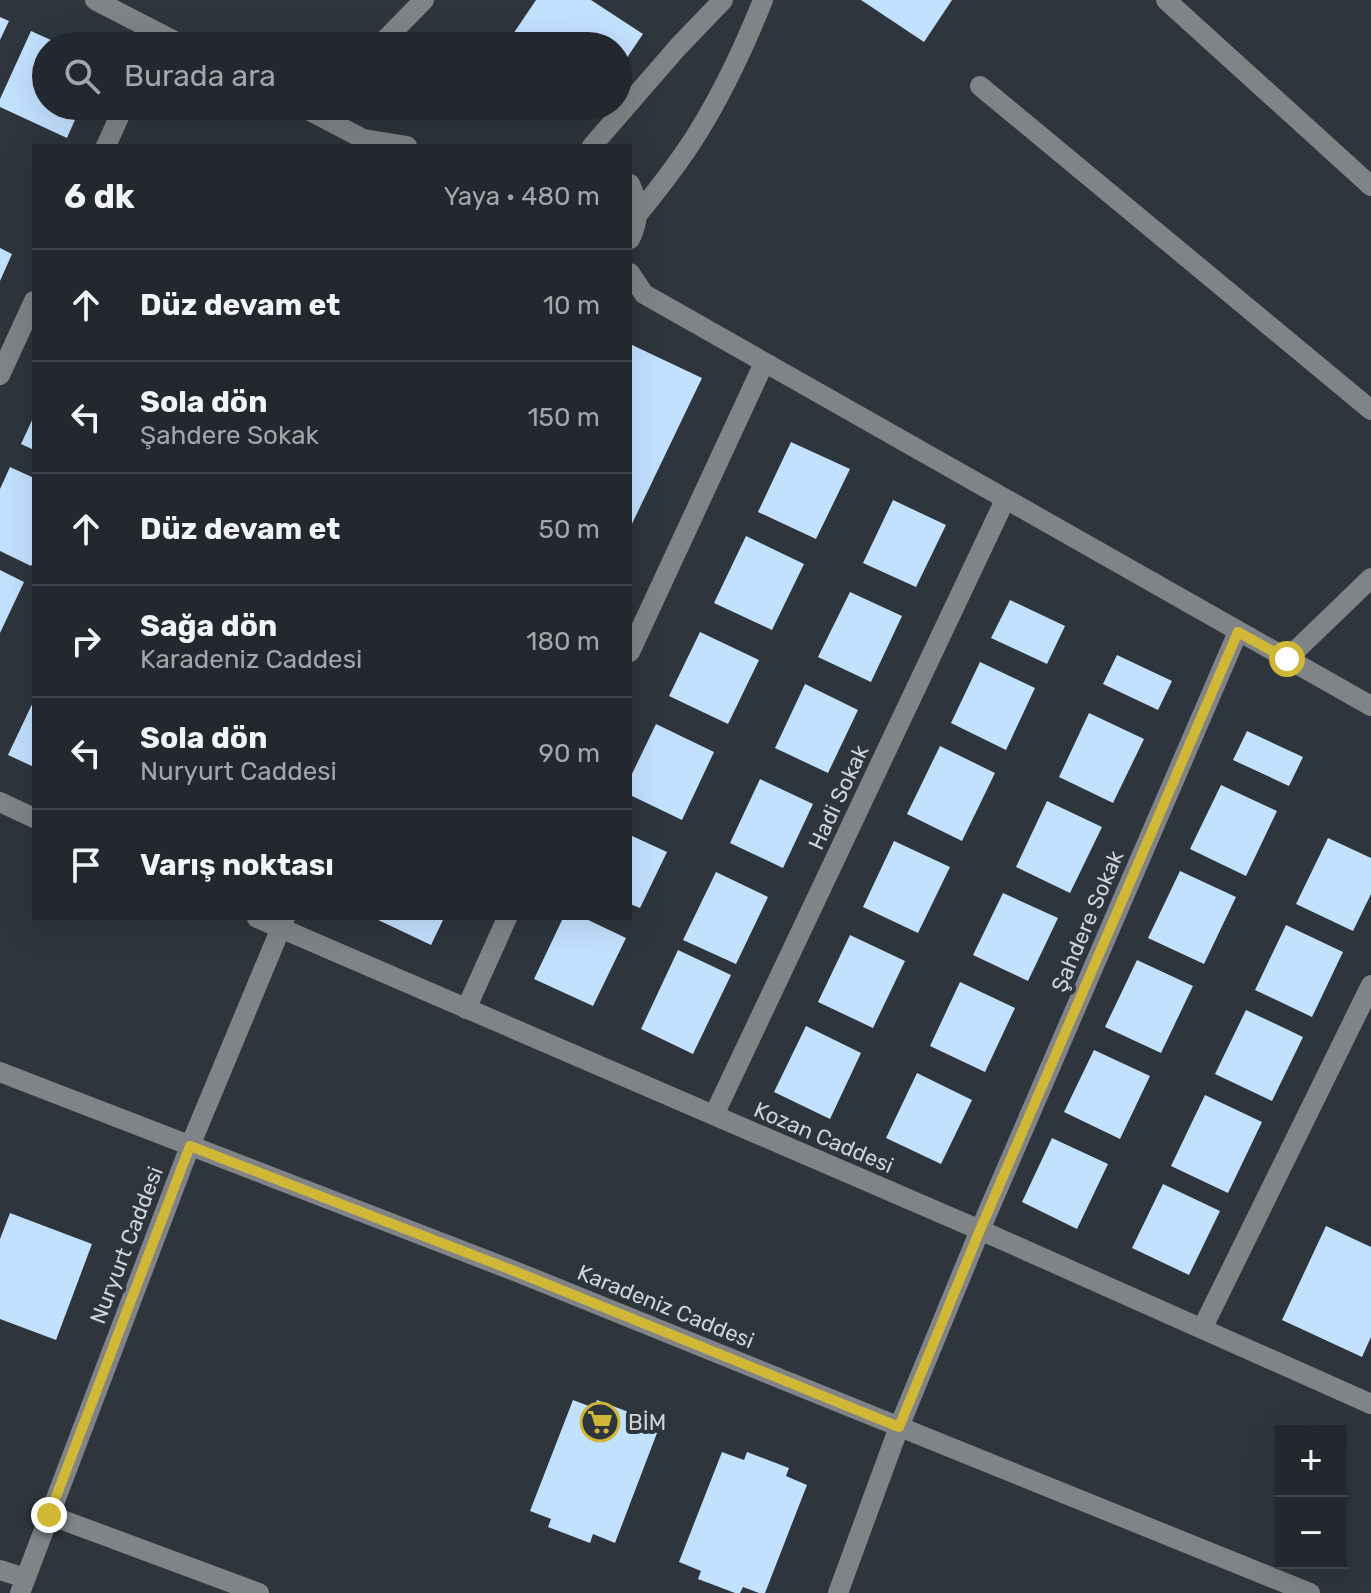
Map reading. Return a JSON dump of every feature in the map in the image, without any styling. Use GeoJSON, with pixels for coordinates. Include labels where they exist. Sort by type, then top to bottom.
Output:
{"type":"FeatureCollection","features":[{"type":"Feature","properties":{"kind":"street"},"geometry":{"type":"LineString","coordinates":[[95,0],[144,32]]}},
{"type":"Feature","properties":{"kind":"street"},"geometry":{"type":"LineString","coordinates":[[393,32],[424,0]]}},
{"type":"Feature","properties":{"kind":"street"},"geometry":{"type":"LineString","coordinates":[[632,100],[723,0]]}},
{"type":"Feature","properties":{"kind":"street"},"geometry":{"type":"LineString","coordinates":[[638,214],[699,131],[725,86],[763,0]]}},
{"type":"Feature","properties":{"kind":"street"},"geometry":{"type":"LineString","coordinates":[[1166,0],[1371,186]]}},
{"type":"Feature","properties":{"kind":"street"},"geometry":{"type":"LineString","coordinates":[[980,86],[1371,410]]}},
{"type":"Feature","properties":{"kind":"street"},"geometry":{"type":"LineString","coordinates":[[107,144],[118,120]]}},
{"type":"Feature","properties":{"kind":"street"},"geometry":{"type":"LineString","coordinates":[[332,120],[370,142]]}},
{"type":"Feature","properties":{"kind":"street"},"geometry":{"type":"LineString","coordinates":[[594,144],[615,120]]}},
{"type":"Feature","properties":{"kind":"street"},"geometry":{"type":"LineString","coordinates":[[632,189],[638,214],[632,235]]}},
{"type":"Feature","properties":{"kind":"street"},"geometry":{"type":"LineString","coordinates":[[632,276],[644,294],[1371,706]]}},
{"type":"Feature","properties":{"kind":"street"},"geometry":{"type":"LineString","coordinates":[[0,375],[32,305]]}},
{"type":"Feature","properties":{"kind":"street"},"geometry":{"type":"LineString","coordinates":[[632,648],[764,363]]}},
{"type":"Feature","properties":{"kind":"street","name":"Hadi Sokak"},"geometry":{"type":"LineString","coordinates":[[714,1115],[1005,500]]}},
{"type":"Feature","properties":{"kind":"street"},"geometry":{"type":"LineString","coordinates":[[1287,659],[1371,578]]}},
{"type":"Feature","properties":{"kind":"street","name":"Şahdere Sokak"},"geometry":{"type":"LineString","coordinates":[[838,1593],[899,1427],[980,1230],[1238,632]]}},
{"type":"Feature","properties":{"kind":"street"},"geometry":{"type":"LineString","coordinates":[[0,802],[32,817]]}},
{"type":"Feature","properties":{"kind":"street"},"geometry":{"type":"LineString","coordinates":[[466,1009],[506,920]]}},
{"type":"Feature","properties":{"kind":"street","name":"Kozan Caddesi"},"geometry":{"type":"LineString","coordinates":[[283,923],[466,1009],[980,1230],[1371,1404]]}},
{"type":"Feature","properties":{"kind":"street","name":"Nuryurt Caddesi"},"geometry":{"type":"LineString","coordinates":[[22,1586],[190,1146],[283,923]]}},
{"type":"Feature","properties":{"kind":"street"},"geometry":{"type":"LineString","coordinates":[[1202,1329],[1371,985]]}},
{"type":"Feature","properties":{"kind":"street","name":"Karadeniz Caddesi"},"geometry":{"type":"LineString","coordinates":[[0,1072],[517,1272],[1310,1593]]}},
{"type":"Feature","properties":{"kind":"street"},"geometry":{"type":"LineString","coordinates":[[49,1515],[259,1593]]}},
{"type":"Feature","properties":{"kind":"street"},"geometry":{"type":"LineString","coordinates":[[0,1570],[22,1586]]}},
{"type":"Feature","properties":{"kind":"building"},"geometry":{"type":"Polygon","coordinates":[[[536,0],[591,0],[643,34],[632,50],[632,32],[514,32],[536,0]]]}},
{"type":"Feature","properties":{"kind":"building"},"geometry":{"type":"Polygon","coordinates":[[[861,0],[952,0],[924,42],[861,0]]]}},
{"type":"Feature","properties":{"kind":"building"},"geometry":{"type":"Polygon","coordinates":[[[0,17],[9,21],[0,40],[0,17]]]}},
{"type":"Feature","properties":{"kind":"building"},"geometry":{"type":"Polygon","coordinates":[[[31,31],[32,120],[75,120],[67,138],[0,107],[0,99],[31,31]]]}},
{"type":"Feature","properties":{"kind":"building"},"geometry":{"type":"Polygon","coordinates":[[[0,248],[12,254],[0,281],[0,248]]]}},
{"type":"Feature","properties":{"kind":"building"},"geometry":{"type":"Polygon","coordinates":[[[632,345],[702,378],[632,524],[632,345]]]}},
{"type":"Feature","properties":{"kind":"building"},"geometry":{"type":"Polygon","coordinates":[[[32,420],[32,449],[21,444],[32,420]]]}},
{"type":"Feature","properties":{"kind":"building"},"geometry":{"type":"Polygon","coordinates":[[[791,442],[850,469],[816,539],[758,512],[791,442]]]}},
{"type":"Feature","properties":{"kind":"building"},"geometry":{"type":"Polygon","coordinates":[[[10,467],[32,477],[31,566],[0,551],[0,489],[10,467]]]}},
{"type":"Feature","properties":{"kind":"building"},"geometry":{"type":"Polygon","coordinates":[[[893,500],[946,525],[916,587],[863,563],[893,500]]]}},
{"type":"Feature","properties":{"kind":"building"},"geometry":{"type":"Polygon","coordinates":[[[746,536],[804,564],[772,630],[714,603],[746,536]]]}},
{"type":"Feature","properties":{"kind":"building"},"geometry":{"type":"Polygon","coordinates":[[[0,570],[24,582],[0,633],[0,570]]]}},
{"type":"Feature","properties":{"kind":"building"},"geometry":{"type":"Polygon","coordinates":[[[850,592],[902,616],[871,682],[818,657],[850,592]]]}},
{"type":"Feature","properties":{"kind":"building"},"geometry":{"type":"Polygon","coordinates":[[[1010,600],[1065,626],[1047,664],[991,638],[1010,600]]]}},
{"type":"Feature","properties":{"kind":"building"},"geometry":{"type":"Polygon","coordinates":[[[700,632],[759,660],[728,724],[669,696],[700,632]]]}},
{"type":"Feature","properties":{"kind":"building"},"geometry":{"type":"Polygon","coordinates":[[[1117,655],[1172,681],[1158,710],[1103,684],[1117,655]]]}},
{"type":"Feature","properties":{"kind":"building"},"geometry":{"type":"Polygon","coordinates":[[[980,662],[1035,688],[1006,750],[951,723],[980,662]]]}},
{"type":"Feature","properties":{"kind":"building"},"geometry":{"type":"Polygon","coordinates":[[[805,684],[858,710],[828,773],[775,748],[805,684]]]}},
{"type":"Feature","properties":{"kind":"building"},"geometry":{"type":"Polygon","coordinates":[[[32,704],[32,766],[8,755],[32,704]]]}},
{"type":"Feature","properties":{"kind":"building"},"geometry":{"type":"Polygon","coordinates":[[[1089,713],[1144,739],[1113,803],[1059,777],[1089,713]]]}},
{"type":"Feature","properties":{"kind":"building"},"geometry":{"type":"Polygon","coordinates":[[[656,724],[714,752],[682,820],[632,796],[632,774],[656,724]]]}},
{"type":"Feature","properties":{"kind":"building"},"geometry":{"type":"Polygon","coordinates":[[[1247,731],[1303,757],[1289,786],[1233,760],[1247,731]]]}},
{"type":"Feature","properties":{"kind":"building"},"geometry":{"type":"Polygon","coordinates":[[[940,746],[995,773],[962,841],[907,814],[940,746]]]}},
{"type":"Feature","properties":{"kind":"building"},"geometry":{"type":"Polygon","coordinates":[[[760,779],[813,804],[783,868],[730,843],[760,779]]]}},
{"type":"Feature","properties":{"kind":"building"},"geometry":{"type":"Polygon","coordinates":[[[1221,785],[1277,811],[1246,876],[1190,849],[1221,785]]]}},
{"type":"Feature","properties":{"kind":"building"},"geometry":{"type":"Polygon","coordinates":[[[1047,801],[1102,827],[1070,893],[1016,867],[1047,801]]]}},
{"type":"Feature","properties":{"kind":"building"},"geometry":{"type":"Polygon","coordinates":[[[632,836],[667,852],[640,908],[632,905],[632,836]]]}},
{"type":"Feature","properties":{"kind":"building"},"geometry":{"type":"Polygon","coordinates":[[[1328,838],[1371,858],[1371,894],[1353,931],[1296,904],[1328,838]]]}},
{"type":"Feature","properties":{"kind":"building"},"geometry":{"type":"Polygon","coordinates":[[[894,841],[950,867],[918,933],[863,907],[894,841]]]}},
{"type":"Feature","properties":{"kind":"building"},"geometry":{"type":"Polygon","coordinates":[[[1180,871],[1236,897],[1204,964],[1148,938],[1180,871]]]}},
{"type":"Feature","properties":{"kind":"building"},"geometry":{"type":"Polygon","coordinates":[[[716,872],[768,897],[736,964],[683,940],[716,872]]]}},
{"type":"Feature","properties":{"kind":"building"},"geometry":{"type":"Polygon","coordinates":[[[1003,893],[1058,918],[1028,981],[973,955],[1003,893]]]}},
{"type":"Feature","properties":{"kind":"building"},"geometry":{"type":"Polygon","coordinates":[[[378,920],[443,920],[431,945],[378,920]]]}},
{"type":"Feature","properties":{"kind":"building"},"geometry":{"type":"Polygon","coordinates":[[[562,920],[588,920],[626,938],[593,1006],[534,979],[562,920]]]}},
{"type":"Feature","properties":{"kind":"building"},"geometry":{"type":"Polygon","coordinates":[[[1286,925],[1343,952],[1312,1017],[1255,990],[1286,925]]]}},
{"type":"Feature","properties":{"kind":"building"},"geometry":{"type":"Polygon","coordinates":[[[850,935],[905,961],[873,1028],[818,1002],[850,935]]]}},
{"type":"Feature","properties":{"kind":"building"},"geometry":{"type":"Polygon","coordinates":[[[678,950],[731,975],[693,1054],[641,1029],[678,950]]]}},
{"type":"Feature","properties":{"kind":"building"},"geometry":{"type":"Polygon","coordinates":[[[1137,960],[1193,986],[1161,1053],[1105,1027],[1137,960]]]}},
{"type":"Feature","properties":{"kind":"building"},"geometry":{"type":"Polygon","coordinates":[[[960,982],[1015,1008],[985,1072],[930,1046],[960,982]]]}},
{"type":"Feature","properties":{"kind":"building"},"geometry":{"type":"Polygon","coordinates":[[[1246,1010],[1303,1037],[1272,1101],[1215,1074],[1246,1010]]]}},
{"type":"Feature","properties":{"kind":"building"},"geometry":{"type":"Polygon","coordinates":[[[806,1026],[861,1053],[830,1119],[774,1092],[806,1026]]]}},
{"type":"Feature","properties":{"kind":"building"},"geometry":{"type":"Polygon","coordinates":[[[1094,1050],[1150,1076],[1120,1139],[1064,1112],[1094,1050]]]}},
{"type":"Feature","properties":{"kind":"building"},"geometry":{"type":"Polygon","coordinates":[[[917,1073],[972,1100],[941,1164],[886,1138],[917,1073]]]}},
{"type":"Feature","properties":{"kind":"building"},"geometry":{"type":"Polygon","coordinates":[[[1205,1095],[1262,1122],[1228,1193],[1171,1166],[1205,1095]]]}},
{"type":"Feature","properties":{"kind":"building"},"geometry":{"type":"Polygon","coordinates":[[[1052,1138],[1108,1164],[1077,1229],[1022,1202],[1052,1138]]]}},
{"type":"Feature","properties":{"kind":"building"},"geometry":{"type":"Polygon","coordinates":[[[1163,1184],[1220,1211],[1189,1275],[1132,1248],[1163,1184]]]}},
{"type":"Feature","properties":{"kind":"building"},"geometry":{"type":"Polygon","coordinates":[[[10,1213],[92,1244],[56,1340],[0,1319],[0,1239],[10,1213]]]}},
{"type":"Feature","properties":{"kind":"building"},"geometry":{"type":"Polygon","coordinates":[[[1326,1226],[1371,1247],[1371,1337],[1362,1357],[1282,1320],[1326,1226]]]}},
{"type":"Feature","properties":{"kind":"building"},"geometry":{"type":"Polygon","coordinates":[[[573,1400],[594,1408],[597,1400],[639,1416],[636,1424],[657,1433],[615,1543],[593,1534],[590,1543],[548,1527],[551,1519],[530,1511],[573,1400]]]}},
{"type":"Feature","properties":{"kind":"building"},"geometry":{"type":"Polygon","coordinates":[[[722,1452],[744,1460],[747,1452],[789,1468],[786,1476],[807,1485],[765,1593],[743,1587],[740,1593],[735,1593],[698,1579],[701,1571],[679,1562],[722,1452]]]}},
{"type":"Feature","properties":{"kind":"place","name":"BİM"},"geometry":{"type":"Point","coordinates":[600,1422]}},
{"type":"Feature","properties":{"kind":"route"},"geometry":{"type":"LineString","coordinates":[[49,1515],[190,1146],[517,1272],[899,1427],[980,1230],[1238,632],[1287,659]]}}]}
